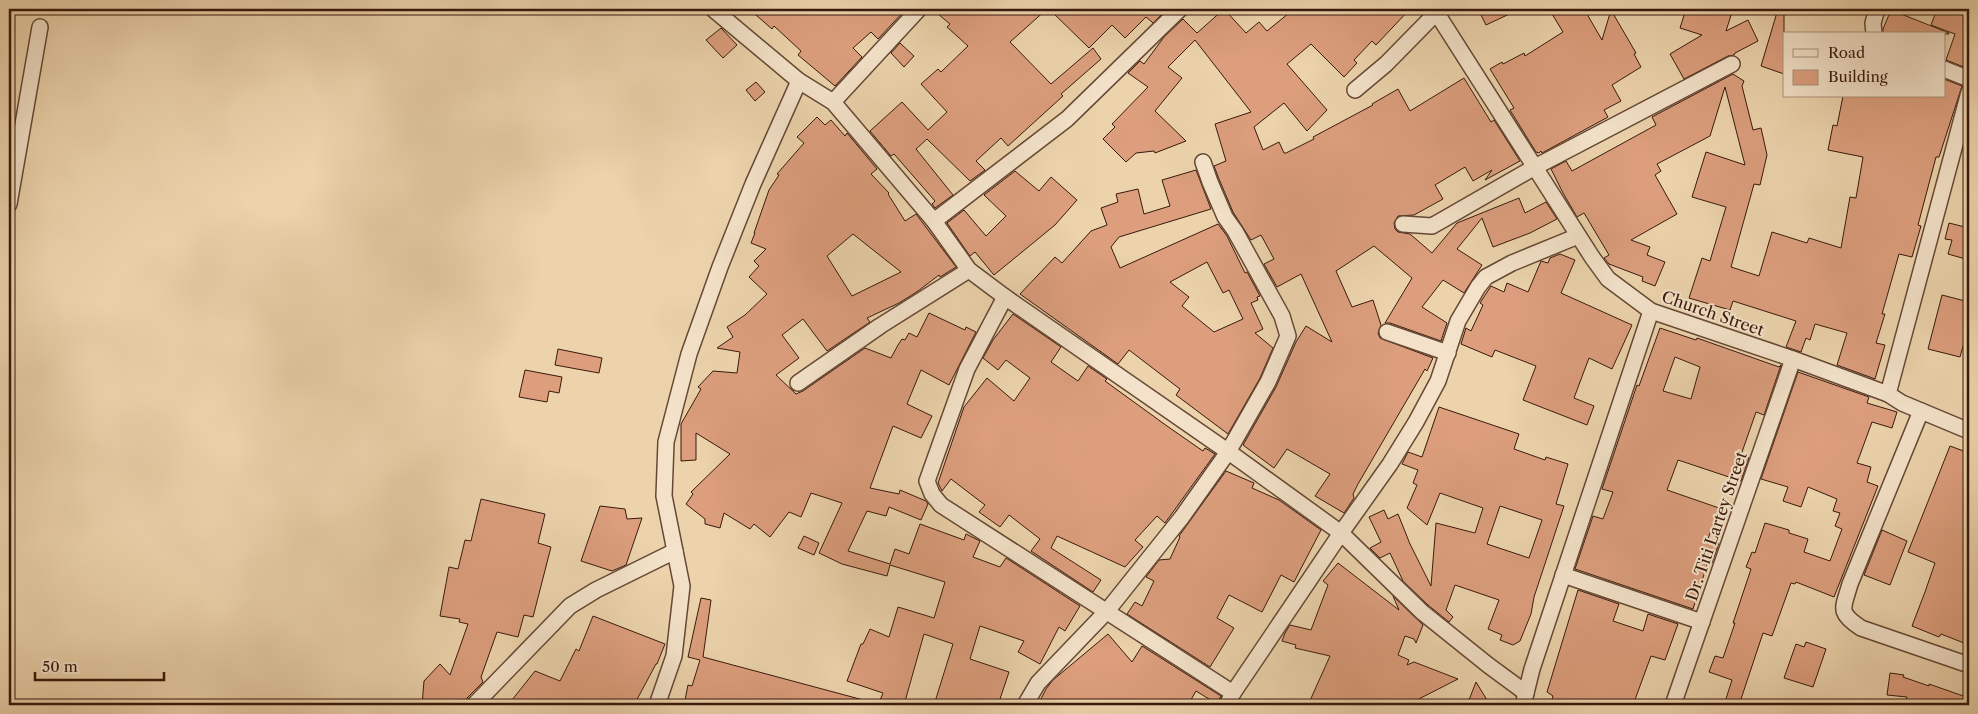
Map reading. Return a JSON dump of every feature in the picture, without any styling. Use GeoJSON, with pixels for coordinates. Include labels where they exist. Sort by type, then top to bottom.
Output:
{"type":"FeatureCollection","features":[{"type":"Feature","properties":{"kind":"street"},"geometry":{"type":"LineString","coordinates":[[713,9],[799,81],[833,102],[934,221],[969,270],[1341,533],[1422,612],[1488,665],[1525,699],[1532,669],[1651,311]]}},
{"type":"Feature","properties":{"kind":"street"},"geometry":{"type":"LineString","coordinates":[[833,102],[919,9]]}},
{"type":"Feature","properties":{"kind":"street"},"geometry":{"type":"LineString","coordinates":[[934,221],[1067,118],[1180,9]]}},
{"type":"Feature","properties":{"kind":"street"},"geometry":{"type":"LineString","coordinates":[[1874,32],[1873,23],[1877,9]]}},
{"type":"Feature","properties":{"kind":"street"},"geometry":{"type":"LineString","coordinates":[[1356,90],[1386,64],[1438,10]]}},
{"type":"Feature","properties":{"kind":"street","name":"Church Street"},"geometry":{"type":"LineString","coordinates":[[1438,10],[1578,236],[1608,279],[1651,311],[1793,359],[1888,394],[1969,431]]}},
{"type":"Feature","properties":{"kind":"street"},"geometry":{"type":"LineString","coordinates":[[9,204],[40,27]]}},
{"type":"Feature","properties":{"kind":"street"},"geometry":{"type":"LineString","coordinates":[[1402,224],[1432,226],[1535,167],[1732,64]]}},
{"type":"Feature","properties":{"kind":"street"},"geometry":{"type":"LineString","coordinates":[[1946,70],[1969,79]]}},
{"type":"Feature","properties":{"kind":"street"},"geometry":{"type":"LineString","coordinates":[[657,705],[674,656],[682,586],[664,496],[666,442],[689,354],[720,267],[753,184],[799,81]]}},
{"type":"Feature","properties":{"kind":"street"},"geometry":{"type":"LineString","coordinates":[[1888,394],[1969,92]]}},
{"type":"Feature","properties":{"kind":"street"},"geometry":{"type":"LineString","coordinates":[[1025,705],[1038,683],[1107,611],[1182,517],[1228,452],[1268,382],[1288,336],[1282,316],[1236,231],[1225,217],[1203,162]]}},
{"type":"Feature","properties":{"kind":"street"},"geometry":{"type":"LineString","coordinates":[[1005,297],[967,369],[927,481],[932,494],[942,505],[1107,611],[1230,699],[1341,533],[1390,464],[1416,422],[1438,380],[1458,321],[1478,287],[1486,277],[1512,263],[1578,236]]}},
{"type":"Feature","properties":{"kind":"street"},"geometry":{"type":"LineString","coordinates":[[798,383],[880,326],[969,270]]}},
{"type":"Feature","properties":{"kind":"street"},"geometry":{"type":"LineString","coordinates":[[1387,332],[1448,353]]}},
{"type":"Feature","properties":{"kind":"street","name":"Dr. Titi Lartey Street"},"geometry":{"type":"LineString","coordinates":[[1673,705],[1793,359]]}},
{"type":"Feature","properties":{"kind":"street"},"geometry":{"type":"LineString","coordinates":[[1922,411],[1850,584],[1843,608],[1847,619],[1861,628],[1969,665]]}},
{"type":"Feature","properties":{"kind":"street"},"geometry":{"type":"LineString","coordinates":[[474,705],[570,606],[596,590],[675,551]]}},
{"type":"Feature","properties":{"kind":"street"},"geometry":{"type":"LineString","coordinates":[[1563,575],[1702,622]]}},
{"type":"Feature","properties":{"kind":"building"},"geometry":{"type":"Polygon","coordinates":[[[749,9],[906,9],[878,39],[871,32],[853,48],[862,57],[835,86],[798,55],[801,51],[774,26],[772,29],[749,9]]]}},
{"type":"Feature","properties":{"kind":"building"},"geometry":{"type":"Polygon","coordinates":[[[932,9],[1047,9],[1010,42],[1051,84],[1093,48],[1101,59],[1061,94],[1063,96],[1008,146],[1001,138],[976,161],[985,170],[970,181],[927,139],[916,149],[953,195],[935,208],[932,204],[935,201],[894,154],[891,156],[870,131],[902,102],[928,130],[947,112],[921,84],[938,69],[941,72],[968,46],[947,27],[950,24],[932,9]]]}},
{"type":"Feature","properties":{"kind":"building"},"geometry":{"type":"Polygon","coordinates":[[[1049,9],[1167,9],[1153,23],[1146,17],[1125,38],[1112,25],[1089,48],[1049,9]]]}},
{"type":"Feature","properties":{"kind":"building"},"geometry":{"type":"Polygon","coordinates":[[[1224,9],[1246,33],[1259,22],[1267,31],[1294,9],[1410,9],[1376,45],[1372,41],[1354,60],[1357,63],[1344,77],[1311,44],[1287,64],[1327,110],[1307,131],[1284,103],[1254,127],[1263,150],[1279,142],[1284,153],[1286,153],[1314,139],[1313,137],[1373,105],[1398,89],[1410,111],[1464,78],[1491,122],[1494,120],[1520,161],[1485,180],[1492,170],[1473,181],[1465,167],[1435,185],[1443,199],[1414,215],[1398,216],[1394,223],[1395,229],[1398,232],[1410,234],[1432,253],[1457,223],[1519,198],[1525,213],[1546,202],[1557,219],[1530,233],[1493,247],[1482,218],[1457,249],[1482,265],[1464,293],[1443,280],[1422,307],[1447,323],[1441,341],[1390,323],[1385,323],[1412,278],[1374,246],[1336,271],[1352,307],[1373,300],[1381,325],[1378,333],[1380,338],[1433,358],[1358,484],[1353,494],[1354,498],[1344,513],[1315,496],[1330,474],[1287,449],[1274,468],[1243,445],[1276,387],[1296,342],[1306,326],[1332,342],[1301,274],[1277,287],[1264,264],[1274,259],[1261,235],[1251,240],[1233,212],[1214,166],[1226,161],[1215,124],[1251,112],[1195,40],[1168,67],[1182,78],[1155,111],[1186,141],[1155,153],[1154,151],[1136,153],[1126,162],[1103,139],[1115,127],[1112,124],[1148,87],[1128,73],[1140,61],[1144,64],[1164,37],[1183,19],[1197,33],[1224,9]]]}},
{"type":"Feature","properties":{"kind":"building"},"geometry":{"type":"Polygon","coordinates":[[[1478,9],[1520,9],[1486,25],[1478,9]]]}},
{"type":"Feature","properties":{"kind":"building"},"geometry":{"type":"Polygon","coordinates":[[[1549,9],[1584,9],[1602,40],[1611,10],[1636,53],[1634,54],[1641,67],[1612,85],[1621,101],[1604,110],[1608,117],[1539,153],[1536,152],[1510,110],[1514,108],[1490,69],[1524,53],[1525,56],[1563,32],[1549,9]]]}},
{"type":"Feature","properties":{"kind":"building"},"geometry":{"type":"Polygon","coordinates":[[[1686,9],[1733,9],[1726,31],[1748,20],[1758,41],[1684,79],[1670,54],[1702,35],[1680,28],[1686,9]]]}},
{"type":"Feature","properties":{"kind":"building"},"geometry":{"type":"Polygon","coordinates":[[[1778,9],[1784,9],[1783,74],[1761,66],[1778,9]]]}},
{"type":"Feature","properties":{"kind":"building"},"geometry":{"type":"Polygon","coordinates":[[[1937,9],[1956,9],[1965,12],[1964,15],[1969,17],[1969,69],[1946,60],[1955,34],[1931,25],[1937,9]]]}},
{"type":"Feature","properties":{"kind":"building"},"geometry":{"type":"Polygon","coordinates":[[[1891,10],[1949,33],[1949,34],[1946,34],[1946,32],[1883,32],[1891,10]]]}},
{"type":"Feature","properties":{"kind":"building"},"geometry":{"type":"Polygon","coordinates":[[[721,28],[737,45],[723,58],[706,40],[721,28]]]}},
{"type":"Feature","properties":{"kind":"building"},"geometry":{"type":"Polygon","coordinates":[[[900,43],[914,56],[904,67],[891,53],[900,43]]]}},
{"type":"Feature","properties":{"kind":"building"},"geometry":{"type":"Polygon","coordinates":[[[1733,74],[1744,81],[1742,86],[1753,130],[1761,128],[1767,155],[1760,185],[1754,184],[1731,267],[1759,276],[1772,232],[1807,243],[1809,238],[1841,248],[1850,197],[1856,198],[1863,157],[1828,150],[1833,125],[1837,126],[1843,98],[1946,98],[1946,80],[1962,86],[1939,157],[1936,157],[1918,225],[1921,226],[1912,257],[1899,254],[1876,343],[1885,345],[1875,379],[1837,365],[1847,333],[1815,324],[1810,340],[1806,338],[1801,352],[1786,347],[1796,321],[1733,301],[1730,310],[1689,298],[1702,258],[1710,261],[1726,207],[1692,197],[1706,152],[1745,165],[1725,87],[1710,136],[1657,164],[1661,171],[1655,175],[1677,214],[1631,240],[1650,247],[1647,255],[1665,262],[1655,286],[1642,281],[1643,277],[1609,264],[1604,258],[1609,255],[1584,213],[1577,217],[1551,169],[1566,161],[1572,171],[1656,125],[1652,117],[1733,74]]]}},
{"type":"Feature","properties":{"kind":"building"},"geometry":{"type":"Polygon","coordinates":[[[756,82],[765,92],[755,101],[746,90],[756,82]]]}},
{"type":"Feature","properties":{"kind":"building"},"geometry":{"type":"Polygon","coordinates":[[[817,117],[825,125],[831,120],[845,136],[847,133],[877,169],[871,174],[889,193],[905,221],[916,214],[956,267],[940,277],[939,275],[899,303],[867,318],[870,322],[827,351],[803,319],[782,335],[799,358],[776,375],[796,394],[865,348],[891,358],[902,339],[905,340],[909,333],[917,337],[929,313],[965,330],[966,327],[976,332],[949,385],[921,370],[907,404],[932,416],[921,438],[893,426],[870,488],[899,494],[900,490],[926,501],[928,504],[921,520],[889,507],[886,516],[867,511],[848,551],[890,564],[895,549],[909,554],[920,524],[964,540],[966,534],[980,541],[973,557],[1000,567],[1006,558],[1080,606],[1065,631],[1059,627],[1040,664],[1018,652],[1024,641],[980,626],[970,659],[1009,672],[998,705],[934,705],[953,644],[924,634],[904,705],[878,705],[883,693],[847,681],[861,644],[863,644],[870,629],[889,637],[898,607],[934,618],[945,582],[890,565],[887,576],[842,564],[819,553],[842,503],[811,493],[801,517],[789,512],[770,537],[754,524],[750,529],[724,513],[720,528],[705,524],[705,519],[686,504],[693,494],[691,492],[730,454],[696,433],[696,460],[681,461],[681,424],[701,389],[698,387],[713,371],[737,373],[740,352],[717,348],[733,337],[727,327],[745,315],[767,294],[749,277],[759,266],[754,261],[766,249],[751,243],[769,190],[779,175],[777,174],[804,143],[797,137],[817,117]],[[853,234],[827,256],[852,296],[901,272],[853,234]]]}},
{"type":"Feature","properties":{"kind":"building"},"geometry":{"type":"Polygon","coordinates":[[[1196,170],[1211,209],[1119,237],[1111,247],[1120,268],[1218,224],[1227,236],[1245,273],[1247,272],[1260,296],[1257,297],[1258,300],[1251,303],[1263,329],[1255,333],[1273,348],[1260,378],[1228,434],[1176,395],[1180,389],[1129,350],[1118,364],[1020,294],[1055,257],[1062,263],[1091,231],[1107,225],[1101,208],[1118,202],[1116,194],[1138,189],[1144,214],[1170,206],[1162,180],[1196,170]],[[1207,262],[1170,282],[1189,297],[1182,306],[1214,332],[1243,319],[1229,290],[1223,293],[1207,262]]]}},
{"type":"Feature","properties":{"kind":"building"},"geometry":{"type":"Polygon","coordinates":[[[1015,171],[1039,191],[1051,177],[1077,200],[1055,225],[994,275],[975,252],[970,256],[947,223],[964,210],[986,236],[1006,216],[984,195],[1015,171]]]}},
{"type":"Feature","properties":{"kind":"building"},"geometry":{"type":"Polygon","coordinates":[[[1949,223],[1969,228],[1969,260],[1948,254],[1952,240],[1945,239],[1949,223]]]}},
{"type":"Feature","properties":{"kind":"building"},"geometry":{"type":"Polygon","coordinates":[[[1560,254],[1575,260],[1561,293],[1632,325],[1612,369],[1589,358],[1574,398],[1594,406],[1587,425],[1523,400],[1536,366],[1495,350],[1492,357],[1461,344],[1466,328],[1471,331],[1483,305],[1480,303],[1491,286],[1504,292],[1507,283],[1528,292],[1541,261],[1548,263],[1550,258],[1560,254]]]}},
{"type":"Feature","properties":{"kind":"building"},"geometry":{"type":"Polygon","coordinates":[[[1942,295],[1969,302],[1969,325],[1960,357],[1928,349],[1942,295]]]}},
{"type":"Feature","properties":{"kind":"building"},"geometry":{"type":"Polygon","coordinates":[[[1013,314],[1061,347],[1051,362],[1078,381],[1088,366],[1107,379],[1105,381],[1203,451],[1205,448],[1215,454],[1165,523],[1157,516],[1135,540],[1143,547],[1125,567],[1057,536],[1051,548],[1101,580],[1093,592],[1031,551],[1040,539],[1009,515],[1000,527],[979,512],[985,505],[951,479],[942,491],[938,483],[964,407],[987,378],[1014,401],[1030,378],[1006,360],[998,370],[983,358],[993,340],[1013,314]]]}},
{"type":"Feature","properties":{"kind":"building"},"geometry":{"type":"Polygon","coordinates":[[[1660,328],[1696,340],[1697,338],[1779,367],[1781,365],[1764,415],[1756,412],[1741,455],[1749,458],[1741,481],[1678,460],[1667,490],[1719,508],[1708,539],[1719,543],[1712,563],[1708,562],[1693,609],[1575,569],[1593,516],[1603,519],[1613,492],[1602,489],[1637,385],[1639,386],[1660,328]],[[1675,357],[1663,391],[1691,399],[1700,367],[1675,357]]]}},
{"type":"Feature","properties":{"kind":"building"},"geometry":{"type":"Polygon","coordinates":[[[558,349],[602,358],[599,373],[555,365],[558,349]]]}},
{"type":"Feature","properties":{"kind":"building"},"geometry":{"type":"Polygon","coordinates":[[[525,370],[562,377],[559,393],[549,391],[547,402],[519,397],[525,370]]]}},
{"type":"Feature","properties":{"kind":"building"},"geometry":{"type":"Polygon","coordinates":[[[1798,372],[1869,397],[1867,403],[1897,412],[1892,428],[1872,422],[1857,463],[1871,467],[1867,482],[1878,486],[1834,597],[1796,582],[1795,584],[1791,583],[1772,636],[1763,633],[1739,705],[1724,705],[1732,680],[1709,672],[1715,656],[1723,658],[1751,569],[1746,567],[1752,552],[1755,553],[1765,523],[1789,530],[1789,533],[1808,539],[1804,552],[1830,561],[1842,529],[1835,526],[1840,513],[1833,511],[1837,499],[1808,487],[1801,507],[1783,501],[1788,487],[1761,479],[1798,372]]]}},
{"type":"Feature","properties":{"kind":"building"},"geometry":{"type":"Polygon","coordinates":[[[1439,407],[1519,434],[1514,449],[1545,460],[1546,457],[1568,464],[1556,504],[1564,506],[1534,597],[1531,614],[1520,641],[1513,645],[1500,640],[1502,635],[1488,629],[1499,600],[1455,585],[1446,610],[1453,617],[1449,622],[1403,581],[1390,553],[1380,558],[1370,548],[1381,542],[1369,517],[1384,510],[1388,519],[1398,514],[1410,544],[1431,586],[1436,523],[1475,533],[1483,508],[1440,493],[1427,525],[1407,508],[1417,485],[1413,483],[1418,470],[1402,464],[1408,452],[1422,457],[1439,407]],[[1500,506],[1487,544],[1529,558],[1542,520],[1500,506]]]}},
{"type":"Feature","properties":{"kind":"building"},"geometry":{"type":"Polygon","coordinates":[[[1950,446],[1969,453],[1969,645],[1941,634],[1939,637],[1912,626],[1935,563],[1908,552],[1950,446]]]}},
{"type":"Feature","properties":{"kind":"building"},"geometry":{"type":"Polygon","coordinates":[[[1226,471],[1254,483],[1252,488],[1279,500],[1321,530],[1294,582],[1281,575],[1262,612],[1229,595],[1217,618],[1234,628],[1210,667],[1127,614],[1135,602],[1142,606],[1154,581],[1146,577],[1159,560],[1170,559],[1179,536],[1226,471]]]}},
{"type":"Feature","properties":{"kind":"building"},"geometry":{"type":"Polygon","coordinates":[[[481,499],[545,514],[538,543],[551,547],[533,617],[524,615],[518,637],[497,632],[481,677],[483,682],[467,698],[465,705],[422,705],[424,681],[440,664],[450,675],[468,624],[459,622],[460,619],[440,616],[449,567],[458,569],[465,540],[471,541],[481,499]]]}},
{"type":"Feature","properties":{"kind":"building"},"geometry":{"type":"Polygon","coordinates":[[[600,506],[625,509],[627,519],[642,518],[626,565],[612,571],[581,561],[600,506]]]}},
{"type":"Feature","properties":{"kind":"building"},"geometry":{"type":"Polygon","coordinates":[[[1882,530],[1907,541],[1890,585],[1864,575],[1882,530]]]}},
{"type":"Feature","properties":{"kind":"building"},"geometry":{"type":"Polygon","coordinates":[[[804,536],[819,543],[814,555],[798,548],[804,536]]]}},
{"type":"Feature","properties":{"kind":"building"},"geometry":{"type":"Polygon","coordinates":[[[1338,563],[1399,610],[1393,596],[1423,625],[1416,643],[1414,639],[1405,636],[1398,655],[1409,660],[1407,665],[1414,662],[1458,679],[1407,705],[1308,705],[1330,656],[1295,648],[1296,645],[1282,641],[1290,625],[1311,630],[1328,585],[1323,581],[1338,563]]]}},
{"type":"Feature","properties":{"kind":"building"},"geometry":{"type":"Polygon","coordinates":[[[1578,590],[1619,604],[1613,621],[1643,631],[1648,614],[1678,624],[1665,660],[1651,656],[1633,705],[1550,705],[1553,696],[1547,692],[1578,590]]]}},
{"type":"Feature","properties":{"kind":"building"},"geometry":{"type":"Polygon","coordinates":[[[701,598],[711,600],[703,657],[867,701],[866,705],[684,705],[688,685],[692,686],[700,660],[688,657],[701,598]]]}},
{"type":"Feature","properties":{"kind":"building"},"geometry":{"type":"Polygon","coordinates":[[[593,616],[665,644],[657,664],[634,705],[547,705],[537,699],[534,705],[508,705],[535,671],[560,681],[576,649],[579,651],[593,616]]]}},
{"type":"Feature","properties":{"kind":"building"},"geometry":{"type":"Polygon","coordinates":[[[1108,634],[1132,662],[1142,646],[1221,696],[1217,704],[1196,691],[1188,705],[1038,705],[1053,680],[1108,634]]]}},
{"type":"Feature","properties":{"kind":"building"},"geometry":{"type":"Polygon","coordinates":[[[1806,642],[1826,649],[1813,687],[1784,678],[1796,644],[1804,647],[1806,642]]]}},
{"type":"Feature","properties":{"kind":"building"},"geometry":{"type":"Polygon","coordinates":[[[1890,673],[1904,675],[1903,677],[1969,698],[1969,705],[1904,705],[1907,697],[1887,695],[1890,673]]]}},
{"type":"Feature","properties":{"kind":"building"},"geometry":{"type":"Polygon","coordinates":[[[1476,682],[1490,705],[1467,705],[1476,682]]]}}]}
